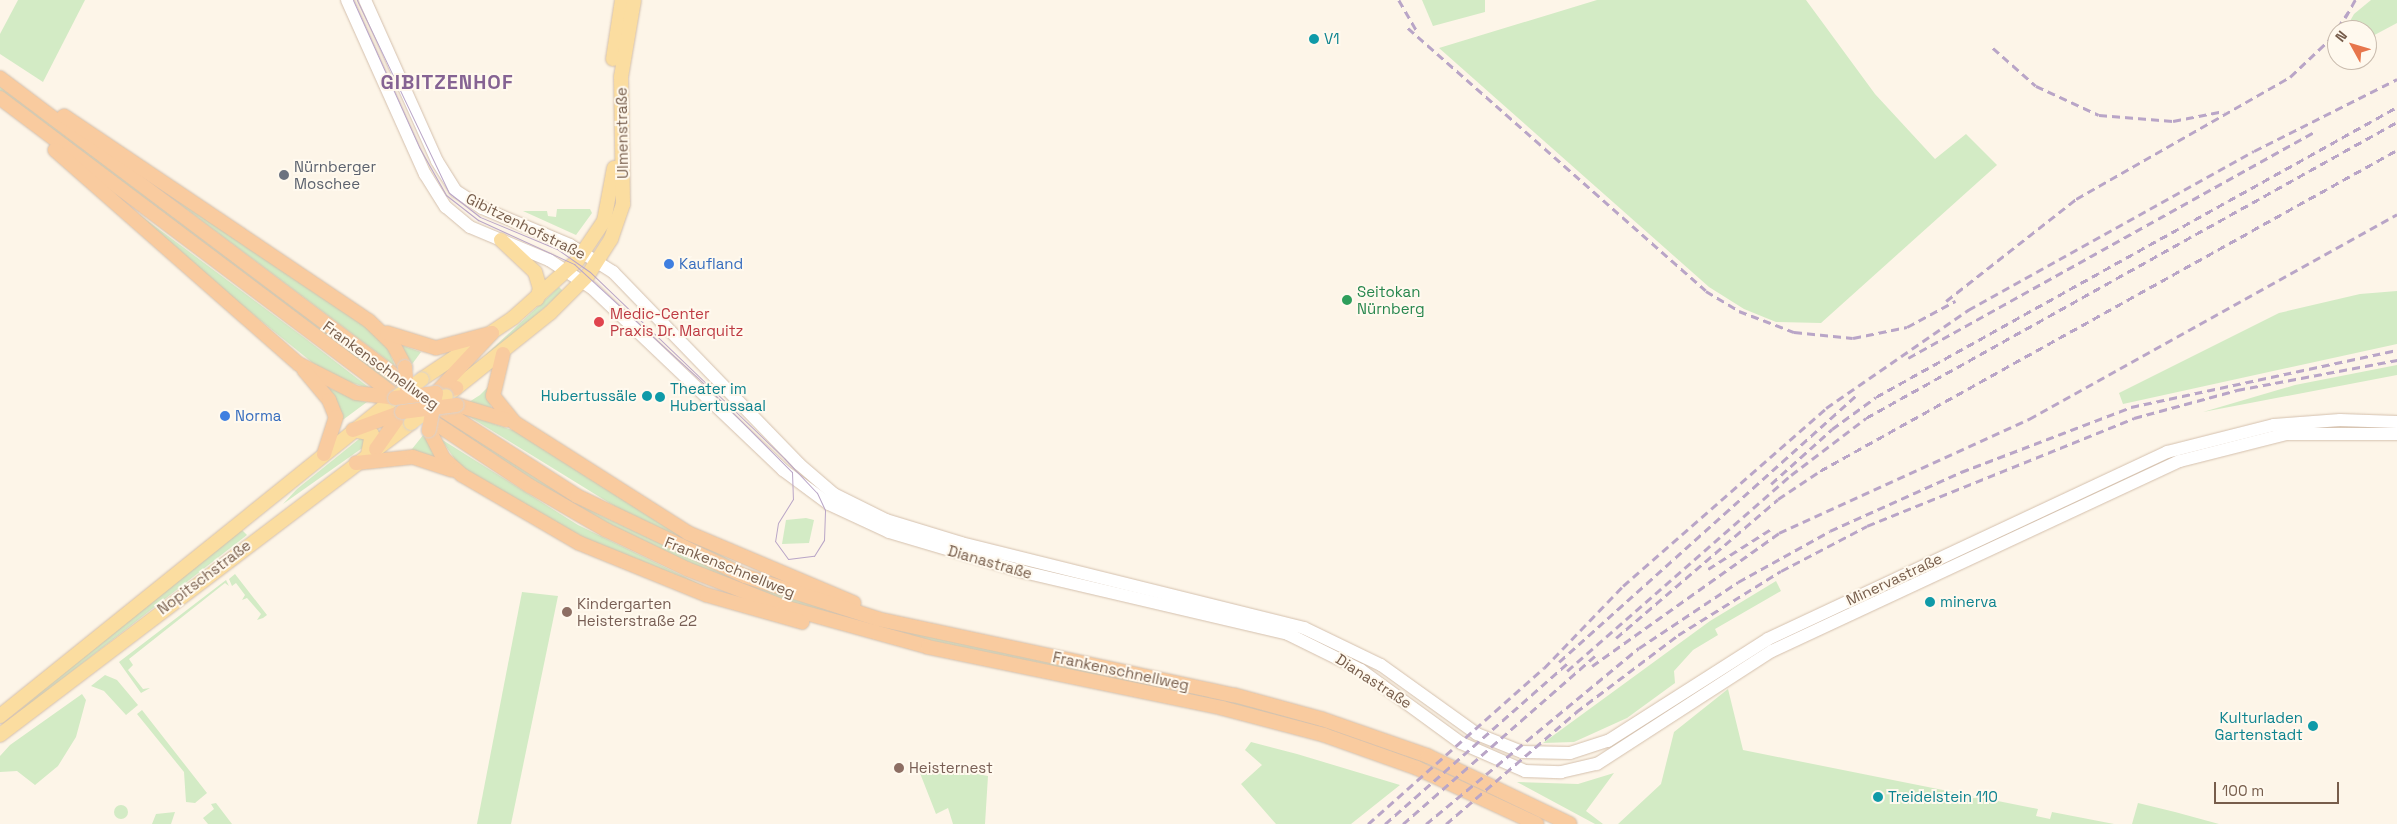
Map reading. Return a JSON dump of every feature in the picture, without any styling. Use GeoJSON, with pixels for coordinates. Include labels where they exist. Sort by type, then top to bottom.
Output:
{"type":"FeatureCollection","features":[{"type":"Feature","properties":{"kind":"highway"},"geometry":{"type":"LineString","coordinates":[[0,76],[382,331],[417,346],[436,348],[492,333]]}},
{"type":"Feature","properties":{"kind":"highway","name":"Frankenschnellweg"},"geometry":{"type":"LineString","coordinates":[[0,76],[394,375],[522,464],[654,537],[745,576],[835,607],[875,618],[1234,695],[1322,719],[1436,759],[1570,824]]}},
{"type":"Feature","properties":{"kind":"highway","name":"Frankenschnellweg"},"geometry":{"type":"LineString","coordinates":[[0,98],[385,388],[530,486],[687,569],[784,607],[872,633],[1222,708],[1324,735],[1417,768],[1537,824]]}},
{"type":"Feature","properties":{"kind":"highway"},"geometry":{"type":"LineString","coordinates":[[0,102],[299,364],[334,410],[334,429],[324,454]]}},
{"type":"Feature","properties":{"kind":"highway"},"geometry":{"type":"LineString","coordinates":[[382,331],[405,367],[394,398],[403,416]]}},
{"type":"Feature","properties":{"kind":"highway"},"geometry":{"type":"LineString","coordinates":[[457,472],[430,436],[431,407],[443,392],[450,373],[478,352],[492,333]]}},
{"type":"Feature","properties":{"kind":"highway"},"geometry":{"type":"LineString","coordinates":[[503,354],[493,396],[515,423]]}},
{"type":"Feature","properties":{"kind":"highway"},"geometry":{"type":"LineString","coordinates":[[299,364],[346,389],[394,398],[443,392]]}},
{"type":"Feature","properties":{"kind":"highway"},"geometry":{"type":"LineString","coordinates":[[353,430],[431,407],[457,405],[515,423],[688,533],[853,602],[875,618]]}},
{"type":"Feature","properties":{"kind":"highway"},"geometry":{"type":"LineString","coordinates":[[356,463],[413,457],[457,472],[552,529],[652,575],[820,626],[872,633]]}},
{"type":"Feature","properties":{"kind":"main road","name":"Gibitzenhofstraße"},"geometry":{"type":"LineString","coordinates":[[347,0],[437,196],[467,225],[567,271],[583,281]]}},
{"type":"Feature","properties":{"kind":"main road","name":"Gibitzenhofstraße"},"geometry":{"type":"LineString","coordinates":[[365,0],[452,186],[482,208],[598,261]]}},
{"type":"Feature","properties":{"kind":"main road","name":"Ulmenstraße"},"geometry":{"type":"LineString","coordinates":[[584,253],[604,221],[613,192],[612,74],[622,0]]}},
{"type":"Feature","properties":{"kind":"main road","name":"Ulmenstraße"},"geometry":{"type":"LineString","coordinates":[[598,261],[622,208],[620,86],[634,0]]}},
{"type":"Feature","properties":{"kind":"main road"},"geometry":{"type":"LineString","coordinates":[[501,240],[535,272],[537,299]]}},
{"type":"Feature","properties":{"kind":"main road"},"geometry":{"type":"LineString","coordinates":[[492,333],[537,299],[584,253]]}},
{"type":"Feature","properties":{"kind":"main road"},"geometry":{"type":"LineString","coordinates":[[443,392],[484,368],[503,354],[583,281],[598,261]]}},
{"type":"Feature","properties":{"kind":"main road","name":"Dianastraße"},"geometry":{"type":"LineString","coordinates":[[598,261],[640,296],[805,470],[856,507],[961,543],[1292,623],[1356,652],[1421,694]]}},
{"type":"Feature","properties":{"kind":"main road","name":"Dianastraße"},"geometry":{"type":"LineString","coordinates":[[583,281],[789,475],[843,513],[894,534],[1032,574],[1288,634],[1366,674],[1455,739]]}},
{"type":"Feature","properties":{"kind":"main road","name":"Nopitschstraße"},"geometry":{"type":"LineString","coordinates":[[2,714],[394,398],[492,333]]}},
{"type":"Feature","properties":{"kind":"main road"},"geometry":{"type":"LineString","coordinates":[[478,352],[474,361],[484,368]]}},
{"type":"Feature","properties":{"kind":"main road","name":"Nopitschstraße"},"geometry":{"type":"LineString","coordinates":[[5,731],[372,452],[403,416]]}},
{"type":"Feature","properties":{"kind":"main road","name":"Minervastraße"},"geometry":{"type":"LineString","coordinates":[[1421,694],[1477,734],[1510,748],[1544,755],[1582,751],[1620,734],[1768,639],[2151,459],[2267,426],[2325,420],[2397,422]]}},
{"type":"Feature","properties":{"kind":"main road"},"geometry":{"type":"LineString","coordinates":[[353,430],[372,434],[372,452]]}},
{"type":"Feature","properties":{"kind":"main road","name":"Minervastraße"},"geometry":{"type":"LineString","coordinates":[[1455,739],[1525,771],[1561,772],[1590,766],[1636,742],[1713,686],[1772,651],[2138,478],[2204,452],[2263,438],[2330,431],[2397,434]]}},
{"type":"Feature","properties":{"kind":"main road"},"geometry":{"type":"LineString","coordinates":[[2,714],[5,731]]}},
{"type":"Feature","properties":{"kind":"green space"},"geometry":{"type":"Polygon","coordinates":[[[18,0],[85,0],[43,82],[0,54],[0,34],[18,0]]]}},
{"type":"Feature","properties":{"kind":"green space"},"geometry":{"type":"Polygon","coordinates":[[[1422,0],[1485,0],[1485,12],[1433,26],[1422,0]]]}},
{"type":"Feature","properties":{"kind":"green space"},"geometry":{"type":"Polygon","coordinates":[[[1597,0],[1806,0],[1875,94],[1935,159],[1966,134],[1997,165],[1821,323],[1776,322],[1744,309],[1709,287],[1439,48],[1597,0]]]}},
{"type":"Feature","properties":{"kind":"green space"},"geometry":{"type":"Polygon","coordinates":[[[2371,0],[2397,0],[2397,23],[2377,34],[2377,20],[2351,20],[2354,14],[2371,0]]]}},
{"type":"Feature","properties":{"kind":"green space"},"geometry":{"type":"Polygon","coordinates":[[[0,84],[392,380],[389,385],[0,92],[0,84]]]}},
{"type":"Feature","properties":{"kind":"green space"},"geometry":{"type":"Polygon","coordinates":[[[154,185],[328,298],[385,341],[395,366],[154,185]]]}},
{"type":"Feature","properties":{"kind":"green space"},"geometry":{"type":"Polygon","coordinates":[[[557,209],[590,209],[592,213],[576,235],[523,211],[547,211],[548,216],[556,217],[557,209]]]}},
{"type":"Feature","properties":{"kind":"green space"},"geometry":{"type":"Polygon","coordinates":[[[136,212],[371,389],[334,377],[314,364],[191,264],[136,212]]]}},
{"type":"Feature","properties":{"kind":"green space"},"geometry":{"type":"Polygon","coordinates":[[[559,287],[563,291],[513,336],[479,361],[559,287]]]}},
{"type":"Feature","properties":{"kind":"green space"},"geometry":{"type":"Polygon","coordinates":[[[2397,291],[2397,344],[2123,404],[2119,393],[2279,313],[2360,294],[2397,291]]]}},
{"type":"Feature","properties":{"kind":"green space"},"geometry":{"type":"Polygon","coordinates":[[[401,345],[421,352],[410,367],[401,345]]]}},
{"type":"Feature","properties":{"kind":"green space"},"geometry":{"type":"Polygon","coordinates":[[[2397,365],[2397,375],[2203,412],[2295,385],[2397,365]]]}},
{"type":"Feature","properties":{"kind":"green space"},"geometry":{"type":"Polygon","coordinates":[[[488,387],[491,408],[469,402],[480,395],[488,387]]]}},
{"type":"Feature","properties":{"kind":"green space"},"geometry":{"type":"Polygon","coordinates":[[[329,388],[361,401],[367,402],[340,422],[329,388]]]}},
{"type":"Feature","properties":{"kind":"green space"},"geometry":{"type":"Polygon","coordinates":[[[465,414],[515,431],[661,524],[742,566],[624,512],[465,414]]]}},
{"type":"Feature","properties":{"kind":"green space"},"geometry":{"type":"Polygon","coordinates":[[[444,417],[602,516],[728,575],[877,624],[1217,696],[1326,725],[1430,762],[1424,766],[1371,746],[945,647],[823,614],[725,580],[600,522],[441,422],[444,417]]]}},
{"type":"Feature","properties":{"kind":"green space"},"geometry":{"type":"Polygon","coordinates":[[[424,434],[429,445],[440,462],[408,454],[424,434]]]}},
{"type":"Feature","properties":{"kind":"green space"},"geometry":{"type":"Polygon","coordinates":[[[364,435],[368,444],[283,504],[297,489],[364,435]]]}},
{"type":"Feature","properties":{"kind":"green space"},"geometry":{"type":"Polygon","coordinates":[[[441,439],[578,525],[737,602],[564,531],[460,467],[441,439]]]}},
{"type":"Feature","properties":{"kind":"green space"},"geometry":{"type":"Polygon","coordinates":[[[806,518],[814,520],[809,543],[782,544],[786,520],[806,518]]]}},
{"type":"Feature","properties":{"kind":"green space"},"geometry":{"type":"Polygon","coordinates":[[[242,530],[247,535],[7,722],[48,685],[242,530]]]}},
{"type":"Feature","properties":{"kind":"green space"},"geometry":{"type":"Polygon","coordinates":[[[235,574],[267,615],[263,618],[257,620],[261,614],[247,598],[242,600],[245,595],[236,583],[232,586],[229,579],[235,574]]]}},
{"type":"Feature","properties":{"kind":"green space"},"geometry":{"type":"Polygon","coordinates":[[[226,580],[229,586],[225,583],[129,659],[133,665],[128,670],[143,689],[150,688],[141,693],[119,662],[226,580]]]}},
{"type":"Feature","properties":{"kind":"green space"},"geometry":{"type":"Polygon","coordinates":[[[1776,581],[1781,591],[1715,629],[1718,635],[1693,650],[1674,671],[1675,683],[1627,718],[1574,742],[1543,743],[1710,621],[1776,581]]]}},
{"type":"Feature","properties":{"kind":"green space"},"geometry":{"type":"Polygon","coordinates":[[[522,592],[558,596],[511,824],[477,824],[522,592]]]}},
{"type":"Feature","properties":{"kind":"green space"},"geometry":{"type":"Polygon","coordinates":[[[105,675],[117,680],[138,705],[126,715],[104,691],[91,686],[105,675]]]}},
{"type":"Feature","properties":{"kind":"green space"},"geometry":{"type":"Polygon","coordinates":[[[1728,689],[1743,750],[2038,809],[2036,816],[2050,819],[2052,812],[2114,824],[1618,824],[1661,784],[1674,732],[1728,689]]]}},
{"type":"Feature","properties":{"kind":"green space"},"geometry":{"type":"Polygon","coordinates":[[[82,694],[86,700],[76,737],[58,766],[35,785],[17,771],[0,772],[0,756],[10,745],[82,694]]]}},
{"type":"Feature","properties":{"kind":"green space"},"geometry":{"type":"Polygon","coordinates":[[[142,710],[207,793],[195,803],[186,802],[184,772],[137,714],[142,710]]]}},
{"type":"Feature","properties":{"kind":"green space"},"geometry":{"type":"Polygon","coordinates":[[[1251,742],[1400,785],[1351,824],[1276,824],[1241,784],[1262,765],[1245,750],[1251,742]]]}},
{"type":"Feature","properties":{"kind":"green space"},"geometry":{"type":"Polygon","coordinates":[[[916,763],[988,776],[985,824],[953,824],[948,808],[936,814],[916,763]]]}},
{"type":"Feature","properties":{"kind":"green space"},"geometry":{"type":"Polygon","coordinates":[[[1614,773],[1586,811],[1603,824],[1595,824],[1517,782],[1578,784],[1614,773]]]}},
{"type":"Feature","properties":{"kind":"green space"},"geometry":{"type":"Polygon","coordinates":[[[216,803],[232,824],[208,824],[203,818],[214,809],[211,804],[216,803]]]}},
{"type":"Feature","properties":{"kind":"green space"},"geometry":{"type":"Polygon","coordinates":[[[2138,803],[2175,812],[2219,824],[2132,824],[2138,803]]]}},
{"type":"Feature","properties":{"kind":"green space"},"geometry":{"type":"Polygon","coordinates":[[[118,805],[124,805],[128,812],[124,819],[118,819],[114,815],[114,809],[118,805]]]}},
{"type":"Feature","properties":{"kind":"green space"},"geometry":{"type":"Polygon","coordinates":[[[175,812],[171,824],[152,824],[156,814],[175,812]]]}},
{"type":"Feature","properties":{"kind":"tram line"},"geometry":{"type":"LineString","coordinates":[[353,0],[419,147],[446,195],[478,220],[574,264],[698,378],[792,472],[793,499],[778,523],[775,541],[788,559],[814,556],[824,540],[825,510],[817,493],[785,459],[590,272],[557,249],[480,217],[449,193],[357,0]]}},
{"type":"Feature","properties":{"kind":"railway"},"geometry":{"type":"LineString","coordinates":[[1399,0],[1418,33]]}},
{"type":"Feature","properties":{"kind":"railway"},"geometry":{"type":"LineString","coordinates":[[2345,18],[2355,0]]}},
{"type":"Feature","properties":{"kind":"railway"},"geometry":{"type":"LineString","coordinates":[[1946,301],[2076,199],[2290,77],[2330,39],[2348,12]]}},
{"type":"Feature","properties":{"kind":"railway"},"geometry":{"type":"LineString","coordinates":[[1408,28],[1706,291],[1739,311],[1794,332],[1853,338],[1907,327],[1955,301]]}},
{"type":"Feature","properties":{"kind":"railway"},"geometry":{"type":"LineString","coordinates":[[1993,48],[2036,86],[2099,115],[2173,121],[2224,111]]}},
{"type":"Feature","properties":{"kind":"railway"},"geometry":{"type":"LineString","coordinates":[[1368,824],[1544,668],[1623,586],[1826,408],[1968,310],[2254,151],[2397,79]]}},
{"type":"Feature","properties":{"kind":"railway"},"geometry":{"type":"LineString","coordinates":[[1771,484],[1832,429],[1876,397],[2397,107]]}},
{"type":"Feature","properties":{"kind":"railway"},"geometry":{"type":"LineString","coordinates":[[1567,671],[1791,475],[1866,418],[2397,122]]}},
{"type":"Feature","properties":{"kind":"railway"},"geometry":{"type":"LineString","coordinates":[[1908,358],[2316,131]]}},
{"type":"Feature","properties":{"kind":"railway"},"geometry":{"type":"LineString","coordinates":[[1616,638],[1778,499],[1820,471],[2397,150]]}},
{"type":"Feature","properties":{"kind":"railway"},"geometry":{"type":"LineString","coordinates":[[1592,666],[1779,533],[2029,419],[2397,214]]}},
{"type":"Feature","properties":{"kind":"railway"},"geometry":{"type":"LineString","coordinates":[[1426,824],[1639,648],[1738,582],[1830,531],[1961,472],[2131,407],[2397,350]]}},
{"type":"Feature","properties":{"kind":"railway"},"geometry":{"type":"LineString","coordinates":[[1446,824],[1576,712],[1678,635],[1781,571],[1867,526],[2134,418],[2237,390],[2397,360]]}},
{"type":"Feature","properties":{"kind":"railway"},"geometry":{"type":"LineString","coordinates":[[1559,662],[1855,396]]}},
{"type":"Feature","properties":{"kind":"railway"},"geometry":{"type":"LineString","coordinates":[[1708,569],[1771,529]]}},
{"type":"Feature","properties":{"kind":"railway"},"geometry":{"type":"LineString","coordinates":[[1403,824],[1595,656]]}},
{"type":"Feature","properties":{"kind":"railway"},"geometry":{"type":"LineString","coordinates":[[1385,824],[1570,661]]}},
{"type":"Feature","properties":{"kind":"place","name":"V1"},"geometry":{"type":"Point","coordinates":[1314,39]}},
{"type":"Feature","properties":{"kind":"place","name":"Nürnberger Moschee"},"geometry":{"type":"Point","coordinates":[284,175]}},
{"type":"Feature","properties":{"kind":"place","name":"Kaufland"},"geometry":{"type":"Point","coordinates":[669,264]}},
{"type":"Feature","properties":{"kind":"place","name":"Seitokan Nürnberg"},"geometry":{"type":"Point","coordinates":[1347,300]}},
{"type":"Feature","properties":{"kind":"place","name":"Medic-Center Praxis Dr. Marquitz"},"geometry":{"type":"Point","coordinates":[599,322]}},
{"type":"Feature","properties":{"kind":"place","name":"Hubertussäle"},"geometry":{"type":"Point","coordinates":[647,396]}},
{"type":"Feature","properties":{"kind":"place","name":"Theater im Hubertussaal"},"geometry":{"type":"Point","coordinates":[660,397]}},
{"type":"Feature","properties":{"kind":"place","name":"Norma"},"geometry":{"type":"Point","coordinates":[225,416]}},
{"type":"Feature","properties":{"kind":"place","name":"minerva"},"geometry":{"type":"Point","coordinates":[1930,602]}},
{"type":"Feature","properties":{"kind":"place","name":"Kindergarten Heisterstraße 22"},"geometry":{"type":"Point","coordinates":[567,612]}},
{"type":"Feature","properties":{"kind":"place","name":"Kulturladen Gartenstadt"},"geometry":{"type":"Point","coordinates":[2313,726]}},
{"type":"Feature","properties":{"kind":"place","name":"Heisternest"},"geometry":{"type":"Point","coordinates":[899,768]}},
{"type":"Feature","properties":{"kind":"place","name":"Treidelstein 110"},"geometry":{"type":"Point","coordinates":[1878,797]}},
{"type":"Feature","properties":{"kind":"district","name":"GIBITZENHOF"},"geometry":{"type":"Point","coordinates":[447,82]}}]}
